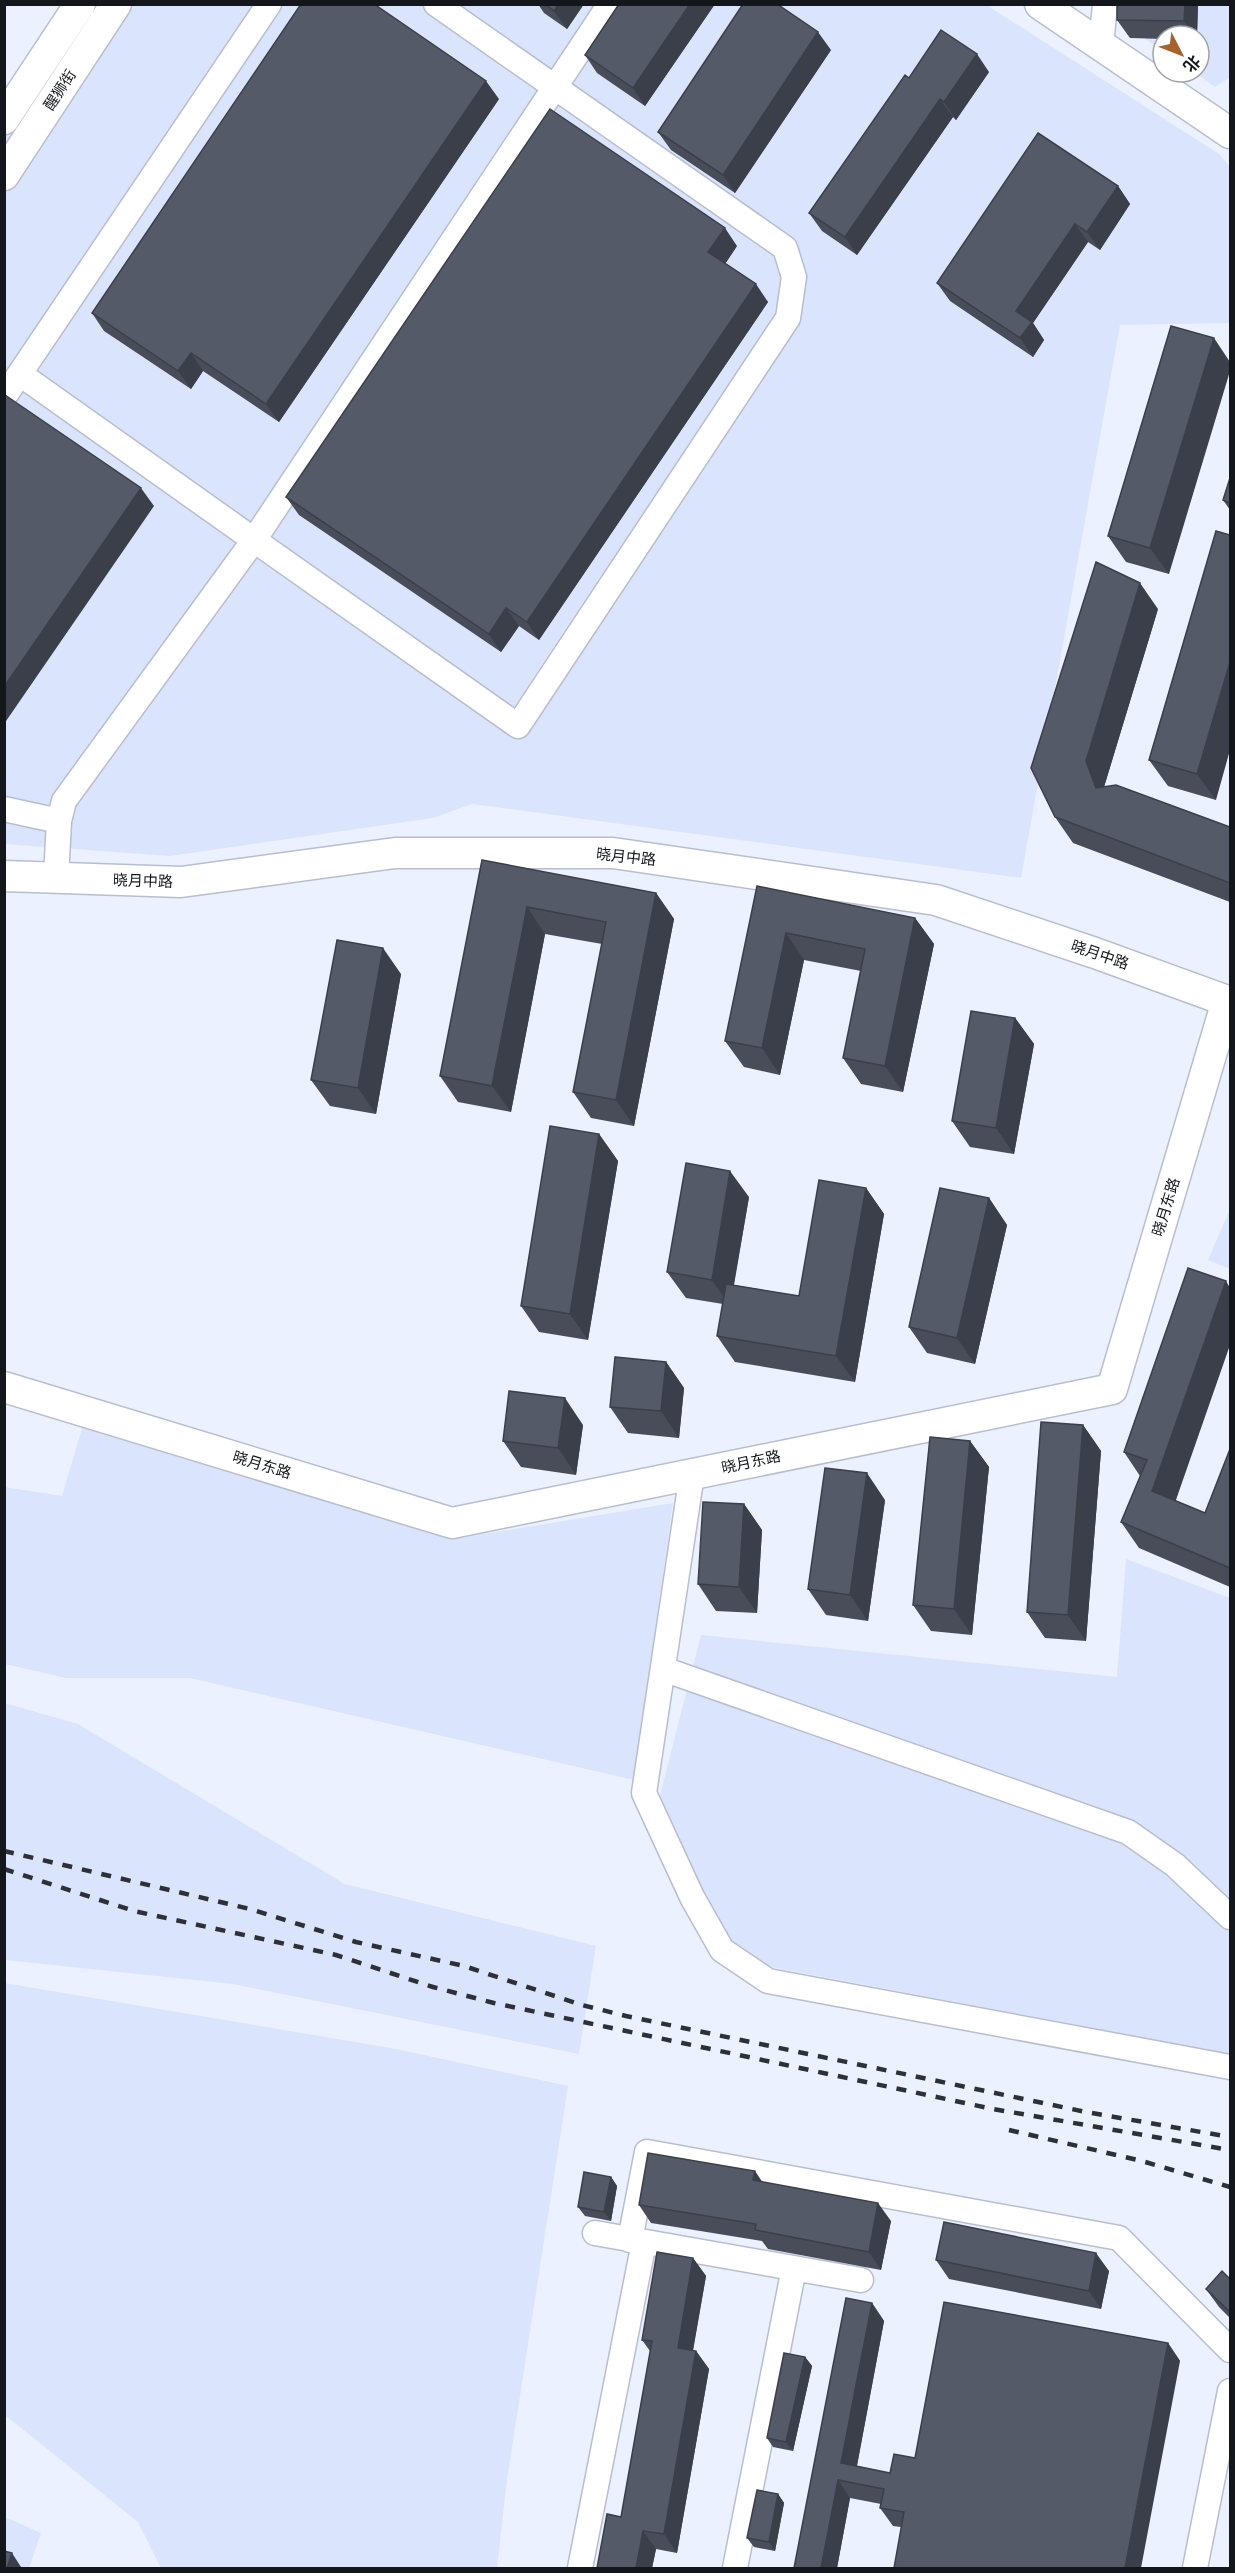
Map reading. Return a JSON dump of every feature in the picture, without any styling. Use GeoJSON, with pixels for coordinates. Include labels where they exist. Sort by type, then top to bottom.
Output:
{"type":"FeatureCollection","features":[{"type":"Feature","properties":{"kind":"street","name":"醒狮街"},"geometry":{"type":"LineString","coordinates":[[6,115],[80,4]]}},
{"type":"Feature","properties":{"kind":"street","name":"醒狮街"},"geometry":{"type":"LineString","coordinates":[[4,175],[116,4]]}},
{"type":"Feature","properties":{"kind":"street"},"geometry":{"type":"LineString","coordinates":[[4,397],[269,4]]}},
{"type":"Feature","properties":{"kind":"street"},"geometry":{"type":"LineString","coordinates":[[20,374],[518,726],[788,318],[794,277],[785,248],[436,4]]}},
{"type":"Feature","properties":{"kind":"street"},"geometry":{"type":"LineString","coordinates":[[56,878],[59,821],[64,801],[254,540],[610,4]]}},
{"type":"Feature","properties":{"kind":"street"},"geometry":{"type":"LineString","coordinates":[[1040,4],[1230,133]]}},
{"type":"Feature","properties":{"kind":"street"},"geometry":{"type":"LineString","coordinates":[[1101,46],[1105,4]]}},
{"type":"Feature","properties":{"kind":"street"},"geometry":{"type":"LineString","coordinates":[[6,115],[32,133]]}},
{"type":"Feature","properties":{"kind":"street"},"geometry":{"type":"LineString","coordinates":[[4,809],[59,821]]}},
{"type":"Feature","properties":{"kind":"street","name":"晓月中路"},"geometry":{"type":"LineString","coordinates":[[4,876],[181,882],[395,853],[613,853],[936,900],[1229,1001]]}},
{"type":"Feature","properties":{"kind":"street","name":"晓月东路"},"geometry":{"type":"LineString","coordinates":[[4,1387],[452,1523],[1112,1389],[1229,1001]]}},
{"type":"Feature","properties":{"kind":"street"},"geometry":{"type":"LineString","coordinates":[[692,1474],[644,1792],[692,1897],[722,1950],[768,1981],[1230,2067]]}},
{"type":"Feature","properties":{"kind":"street"},"geometry":{"type":"LineString","coordinates":[[663,1669],[1128,1832],[1175,1865],[1230,1917]]}},
{"type":"Feature","properties":{"kind":"street"},"geometry":{"type":"LineString","coordinates":[[580,2568],[637,2241],[647,2152],[1119,2238],[1230,2350]]}},
{"type":"Feature","properties":{"kind":"street"},"geometry":{"type":"LineString","coordinates":[[595,2233],[861,2280]]}},
{"type":"Feature","properties":{"kind":"street"},"geometry":{"type":"LineString","coordinates":[[735,2568],[794,2268]]}},
{"type":"Feature","properties":{"kind":"street"},"geometry":{"type":"LineString","coordinates":[[1195,2568],[1230,2391]]}},
{"type":"Feature","properties":{"kind":"shaded area"},"geometry":{"type":"Polygon","coordinates":[[[985,4],[1219,154],[1230,167],[1230,323],[1120,325],[1021,878],[472,804],[433,818],[170,856],[5,844],[4,127],[85,5],[985,4]]]}},
{"type":"Feature","properties":{"kind":"shaded area"},"geometry":{"type":"Polygon","coordinates":[[[1096,5],[1230,5],[1230,77],[1215,87],[1211,84],[1211,24],[1151,24],[1151,43],[1096,5]]]}},
{"type":"Feature","properties":{"kind":"shaded area"},"geometry":{"type":"Polygon","coordinates":[[[1230,1209],[1230,1269],[1208,1260],[1230,1209]]]}},
{"type":"Feature","properties":{"kind":"shaded area"},"geometry":{"type":"Polygon","coordinates":[[[83,1425],[460,1538],[673,1503],[634,1780],[190,1678],[66,1678],[5,1664],[4,1487],[62,1496],[83,1425]]]}},
{"type":"Feature","properties":{"kind":"shaded area"},"geometry":{"type":"Polygon","coordinates":[[[1126,1559],[1230,1598],[1230,2054],[766,1966],[725,1936],[658,1803],[701,1635],[1117,1677],[1126,1559]]]}},
{"type":"Feature","properties":{"kind":"shaded area"},"geometry":{"type":"Polygon","coordinates":[[[4,1703],[78,1724],[345,1884],[596,1946],[579,2054],[233,1984],[5,1960],[4,1703]]]}},
{"type":"Feature","properties":{"kind":"shaded area"},"geometry":{"type":"Polygon","coordinates":[[[4,1983],[391,2048],[568,2086],[507,2480],[497,2568],[161,2568],[138,2522],[5,2415],[4,1983]]]}},
{"type":"Feature","properties":{"kind":"shaded area"},"geometry":{"type":"Polygon","coordinates":[[[5,2517],[41,2533],[29,2568],[5,2568],[5,2517]]]}},
{"type":"Feature","properties":{"kind":"building"},"geometry":{"type":"Polygon","coordinates":[[[301,4],[374,4],[486,81],[266,404],[191,353],[178,371],[92,313],[301,4]]]}},
{"type":"Feature","properties":{"kind":"building"},"geometry":{"type":"Polygon","coordinates":[[[545,4],[559,4],[554,11],[545,4]]]}},
{"type":"Feature","properties":{"kind":"building"},"geometry":{"type":"Polygon","coordinates":[[[619,4],[690,4],[633,88],[585,55],[619,4]]]}},
{"type":"Feature","properties":{"kind":"building"},"geometry":{"type":"Polygon","coordinates":[[[743,4],[777,4],[818,32],[723,175],[658,132],[743,4]]]}},
{"type":"Feature","properties":{"kind":"building"},"geometry":{"type":"Polygon","coordinates":[[[1117,4],[1185,4],[1184,21],[1117,20],[1117,4]]]}},
{"type":"Feature","properties":{"kind":"building"},"geometry":{"type":"Polygon","coordinates":[[[941,30],[977,54],[944,102],[940,99],[845,237],[809,213],[905,75],[909,78],[941,30]]]}},
{"type":"Feature","properties":{"kind":"building"},"geometry":{"type":"Polygon","coordinates":[[[550,109],[725,228],[708,252],[756,284],[527,622],[506,608],[489,634],[286,497],[550,109]]]}},
{"type":"Feature","properties":{"kind":"building"},"geometry":{"type":"Polygon","coordinates":[[[1038,133],[1118,186],[1087,232],[1075,224],[1016,311],[1032,322],[1020,338],[937,283],[1038,133]]]}},
{"type":"Feature","properties":{"kind":"building"},"geometry":{"type":"Polygon","coordinates":[[[1171,326],[1214,338],[1150,548],[1108,536],[1171,326]]]}},
{"type":"Feature","properties":{"kind":"building"},"geometry":{"type":"Polygon","coordinates":[[[4,395],[141,488],[4,687],[4,395]]]}},
{"type":"Feature","properties":{"kind":"building"},"geometry":{"type":"Polygon","coordinates":[[[1230,478],[1230,503],[1223,500],[1230,478]]]}},
{"type":"Feature","properties":{"kind":"building"},"geometry":{"type":"Polygon","coordinates":[[[1216,531],[1230,535],[1230,662],[1197,774],[1149,760],[1216,531]]]}},
{"type":"Feature","properties":{"kind":"building"},"geometry":{"type":"Polygon","coordinates":[[[1096,562],[1140,583],[1086,761],[1096,788],[1116,785],[1230,827],[1230,883],[1055,817],[1031,768],[1096,562]]]}},
{"type":"Feature","properties":{"kind":"building"},"geometry":{"type":"Polygon","coordinates":[[[482,860],[656,893],[616,1100],[573,1092],[606,922],[527,907],[492,1086],[440,1076],[482,860]]]}},
{"type":"Feature","properties":{"kind":"building"},"geometry":{"type":"Polygon","coordinates":[[[757,886],[915,918],[885,1066],[843,1058],[865,949],[786,933],[762,1048],[725,1041],[757,886]]]}},
{"type":"Feature","properties":{"kind":"building"},"geometry":{"type":"Polygon","coordinates":[[[337,940],[383,948],[358,1088],[311,1080],[337,940]]]}},
{"type":"Feature","properties":{"kind":"building"},"geometry":{"type":"Polygon","coordinates":[[[971,1011],[1015,1018],[996,1128],[952,1121],[971,1011]]]}},
{"type":"Feature","properties":{"kind":"building"},"geometry":{"type":"Polygon","coordinates":[[[550,1126],[599,1134],[570,1314],[521,1306],[550,1126]]]}},
{"type":"Feature","properties":{"kind":"building"},"geometry":{"type":"Polygon","coordinates":[[[686,1163],[730,1171],[712,1280],[667,1272],[686,1163]]]}},
{"type":"Feature","properties":{"kind":"building"},"geometry":{"type":"Polygon","coordinates":[[[819,1180],[866,1188],[836,1356],[717,1336],[726,1284],[799,1296],[819,1180]]]}},
{"type":"Feature","properties":{"kind":"building"},"geometry":{"type":"Polygon","coordinates":[[[940,1188],[989,1198],[957,1338],[909,1327],[940,1188]]]}},
{"type":"Feature","properties":{"kind":"building"},"geometry":{"type":"Polygon","coordinates":[[[1188,1268],[1226,1281],[1152,1491],[1205,1513],[1230,1449],[1230,1568],[1121,1522],[1147,1460],[1124,1452],[1188,1268]]]}},
{"type":"Feature","properties":{"kind":"building"},"geometry":{"type":"Polygon","coordinates":[[[615,1357],[666,1362],[661,1411],[610,1407],[615,1357]]]}},
{"type":"Feature","properties":{"kind":"building"},"geometry":{"type":"Polygon","coordinates":[[[509,1391],[565,1398],[558,1448],[503,1441],[509,1391]]]}},
{"type":"Feature","properties":{"kind":"building"},"geometry":{"type":"Polygon","coordinates":[[[1041,1422],[1083,1425],[1068,1615],[1027,1612],[1041,1422]]]}},
{"type":"Feature","properties":{"kind":"building"},"geometry":{"type":"Polygon","coordinates":[[[930,1437],[970,1441],[954,1609],[913,1605],[930,1437]]]}},
{"type":"Feature","properties":{"kind":"building"},"geometry":{"type":"Polygon","coordinates":[[[825,1468],[867,1473],[850,1595],[808,1589],[825,1468]]]}},
{"type":"Feature","properties":{"kind":"building"},"geometry":{"type":"Polygon","coordinates":[[[703,1502],[744,1504],[739,1587],[698,1584],[703,1502]]]}},
{"type":"Feature","properties":{"kind":"building"},"geometry":{"type":"Polygon","coordinates":[[[648,2153],[755,2171],[753,2180],[878,2203],[869,2252],[755,2230],[756,2224],[639,2205],[648,2153]]]}},
{"type":"Feature","properties":{"kind":"building"},"geometry":{"type":"Polygon","coordinates":[[[584,2172],[611,2177],[604,2212],[578,2207],[584,2172]]]}},
{"type":"Feature","properties":{"kind":"building"},"geometry":{"type":"Polygon","coordinates":[[[944,2222],[1096,2253],[1089,2291],[936,2260],[944,2222]]]}},
{"type":"Feature","properties":{"kind":"building"},"geometry":{"type":"Polygon","coordinates":[[[657,2252],[693,2258],[678,2348],[696,2351],[664,2534],[643,2531],[636,2568],[597,2568],[607,2514],[621,2517],[652,2341],[642,2340],[657,2252]]]}},
{"type":"Feature","properties":{"kind":"building"},"geometry":{"type":"Polygon","coordinates":[[[1222,2271],[1230,2279],[1230,2312],[1206,2289],[1222,2271]]]}},
{"type":"Feature","properties":{"kind":"building"},"geometry":{"type":"Polygon","coordinates":[[[846,2298],[872,2303],[841,2463],[890,2473],[894,2454],[915,2458],[944,2302],[1168,2343],[1125,2568],[894,2568],[904,2512],[880,2508],[884,2489],[838,2480],[821,2568],[794,2568],[846,2298]]]}},
{"type":"Feature","properties":{"kind":"building"},"geometry":{"type":"Polygon","coordinates":[[[784,2353],[805,2357],[786,2442],[767,2438],[784,2353]]]}},
{"type":"Feature","properties":{"kind":"building"},"geometry":{"type":"Polygon","coordinates":[[[757,2490],[778,2494],[769,2542],[747,2538],[757,2490]]]}},
{"type":"Feature","properties":{"kind":"building"},"geometry":{"type":"Polygon","coordinates":[[[4,2551],[12,2553],[7,2568],[4,2568],[4,2551]]]}},
{"type":"Feature","properties":{"kind":"railway"},"geometry":{"type":"LineString","coordinates":[[4,1851],[250,1909],[356,1942],[464,1966],[582,2005],[626,2016],[1086,2112],[1230,2137]]}},
{"type":"Feature","properties":{"kind":"railway"},"geometry":{"type":"LineString","coordinates":[[4,1869],[134,1911],[336,1955],[433,1987],[494,2003],[993,2109],[1230,2150]]}},
{"type":"Feature","properties":{"kind":"railway"},"geometry":{"type":"LineString","coordinates":[[1009,2130],[1142,2161],[1230,2187]]}}]}
